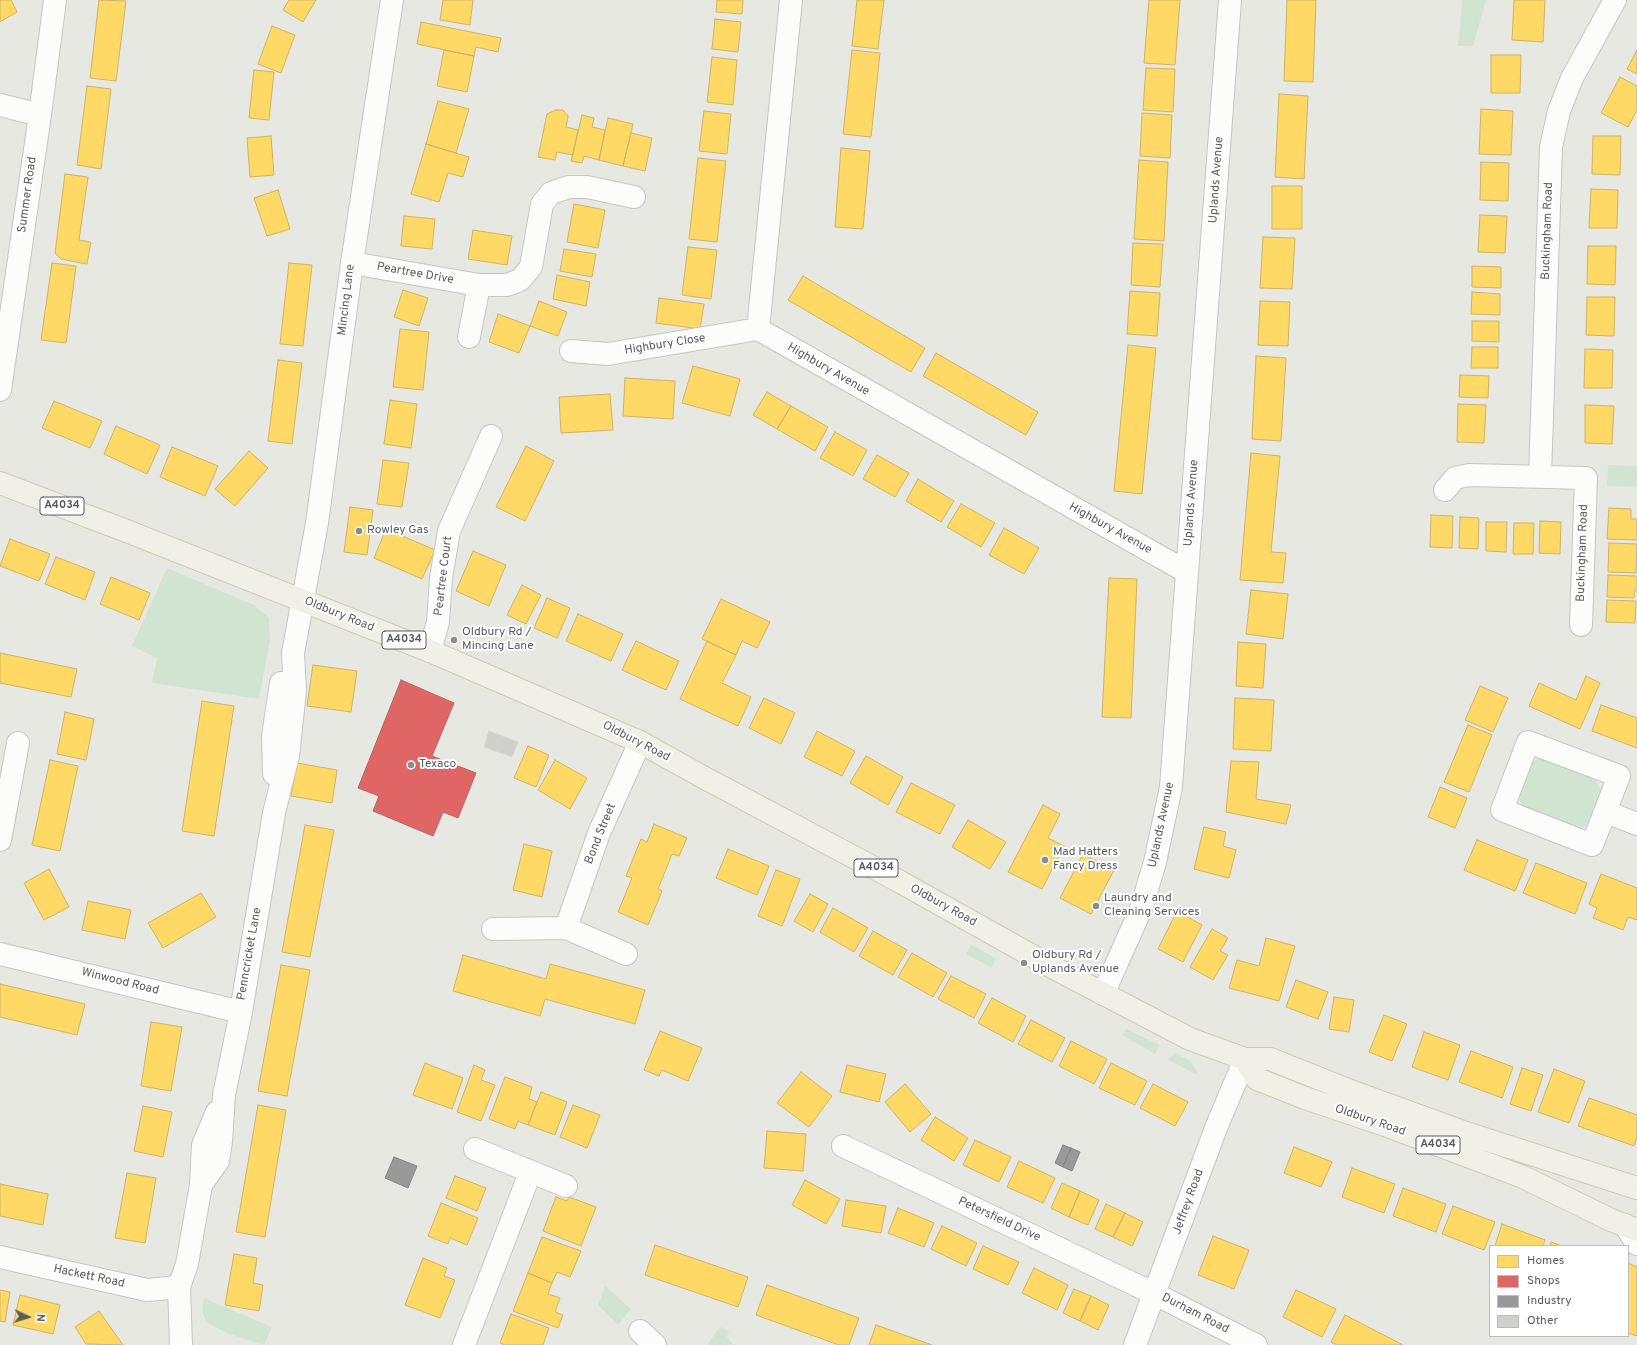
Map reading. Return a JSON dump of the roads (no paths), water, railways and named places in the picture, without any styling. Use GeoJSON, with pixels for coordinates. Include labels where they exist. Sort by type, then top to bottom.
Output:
{"type":"FeatureCollection","features":[{"type":"Feature","properties":{"kind":"main road","name":"Oldbury Road"},"geometry":{"type":"LineString","coordinates":[[0,483],[303,600],[430,651],[640,742],[895,879],[1103,994],[1190,1039],[1245,1059],[1270,1058],[1348,1090],[1468,1134],[1637,1188]]}},
{"type":"Feature","properties":{"kind":"main road","name":"Oldbury Road"},"geometry":{"type":"LineString","coordinates":[[1245,1059],[1257,1079],[1305,1098],[1385,1125],[1523,1177],[1631,1227]]}},
{"type":"Feature","properties":{"kind":"street","name":"Summer Road"},"geometry":{"type":"LineString","coordinates":[[0,390],[40,115],[55,0]]}},
{"type":"Feature","properties":{"kind":"street","name":"Mincing Lane"},"geometry":{"type":"LineString","coordinates":[[303,600],[329,436],[352,263],[392,0]]}},
{"type":"Feature","properties":{"kind":"street"},"geometry":{"type":"LineString","coordinates":[[758,329],[791,0]]}},
{"type":"Feature","properties":{"kind":"street","name":"Uplands Avenue"},"geometry":{"type":"LineString","coordinates":[[1103,994],[1141,909],[1155,862],[1171,787],[1230,0]]}},
{"type":"Feature","properties":{"kind":"street","name":"Buckingham Road"},"geometry":{"type":"LineString","coordinates":[[1540,476],[1551,147],[1559,111],[1572,78],[1615,0]]}},
{"type":"Feature","properties":{"kind":"street"},"geometry":{"type":"LineString","coordinates":[[0,105],[40,115]]}},
{"type":"Feature","properties":{"kind":"street","name":"Peartree Drive"},"geometry":{"type":"LineString","coordinates":[[352,263],[478,286],[507,286],[520,280],[531,267],[542,204],[551,193],[569,186],[587,187],[634,197]]}},
{"type":"Feature","properties":{"kind":"street"},"geometry":{"type":"LineString","coordinates":[[469,337],[478,286]]}},
{"type":"Feature","properties":{"kind":"street","name":"Highbury Close"},"geometry":{"type":"LineString","coordinates":[[571,351],[608,354],[758,329]]}},
{"type":"Feature","properties":{"kind":"street","name":"Highbury Avenue"},"geometry":{"type":"LineString","coordinates":[[758,329],[1187,572]]}},
{"type":"Feature","properties":{"kind":"street","name":"Peartree Court"},"geometry":{"type":"LineString","coordinates":[[430,651],[438,622],[441,578],[449,531],[491,436]]}},
{"type":"Feature","properties":{"kind":"street","name":"Buckingham Road"},"geometry":{"type":"LineString","coordinates":[[1445,490],[1455,478],[1469,474],[1586,478],[1581,625]]}},
{"type":"Feature","properties":{"kind":"street","name":"Penncricket Lane"},"geometry":{"type":"LineString","coordinates":[[182,1345],[179,1287],[186,1264],[201,1185],[203,1145],[224,1095],[241,1012],[274,813],[274,736],[285,667],[293,653],[303,600]]}},
{"type":"Feature","properties":{"kind":"street","name":"Bond Street"},"geometry":{"type":"LineString","coordinates":[[566,928],[599,833],[640,742]]}},
{"type":"Feature","properties":{"kind":"street"},"geometry":{"type":"LineString","coordinates":[[1528,742],[1619,776],[1606,812],[1592,845],[1502,810],[1528,742]]}},
{"type":"Feature","properties":{"kind":"street"},"geometry":{"type":"LineString","coordinates":[[0,840],[18,743]]}},
{"type":"Feature","properties":{"kind":"street"},"geometry":{"type":"LineString","coordinates":[[1606,812],[1637,824]]}},
{"type":"Feature","properties":{"kind":"street"},"geometry":{"type":"LineString","coordinates":[[493,929],[566,928],[626,954]]}},
{"type":"Feature","properties":{"kind":"street","name":"Winwood Road"},"geometry":{"type":"LineString","coordinates":[[0,954],[241,1012]]}},
{"type":"Feature","properties":{"kind":"street","name":"Jeffrey Road"},"geometry":{"type":"LineString","coordinates":[[1135,1345],[1156,1294],[1216,1128],[1245,1059]]}},
{"type":"Feature","properties":{"kind":"street","name":"Petersfield Drive"},"geometry":{"type":"LineString","coordinates":[[843,1146],[1156,1294]]}},
{"type":"Feature","properties":{"kind":"street"},"geometry":{"type":"LineString","coordinates":[[475,1149],[530,1173],[566,1186]]}},
{"type":"Feature","properties":{"kind":"street"},"geometry":{"type":"LineString","coordinates":[[464,1345],[530,1173]]}},
{"type":"Feature","properties":{"kind":"street"},"geometry":{"type":"LineString","coordinates":[[1631,1227],[1637,1244]]}},
{"type":"Feature","properties":{"kind":"street","name":"Hackett Road"},"geometry":{"type":"LineString","coordinates":[[0,1257],[147,1290],[179,1287]]}},
{"type":"Feature","properties":{"kind":"street","name":"Durham Road"},"geometry":{"type":"LineString","coordinates":[[1156,1294],[1256,1345]]}},
{"type":"Feature","properties":{"kind":"place","name":"Rowley Gas"},"geometry":{"type":"Point","coordinates":[359,531]}},
{"type":"Feature","properties":{"kind":"place","name":"Oldbury Rd / Mincing Lane"},"geometry":{"type":"Point","coordinates":[454,640]}},
{"type":"Feature","properties":{"kind":"place","name":"Texaco"},"geometry":{"type":"Point","coordinates":[411,765]}},
{"type":"Feature","properties":{"kind":"place","name":"Mad Hatters Fancy Dress"},"geometry":{"type":"Point","coordinates":[1045,860]}},
{"type":"Feature","properties":{"kind":"place","name":"Laundry and Cleaning Services"},"geometry":{"type":"Point","coordinates":[1096,906]}},
{"type":"Feature","properties":{"kind":"place","name":"Oldbury Rd / Uplands Avenue"},"geometry":{"type":"Point","coordinates":[1024,963]}}]}
